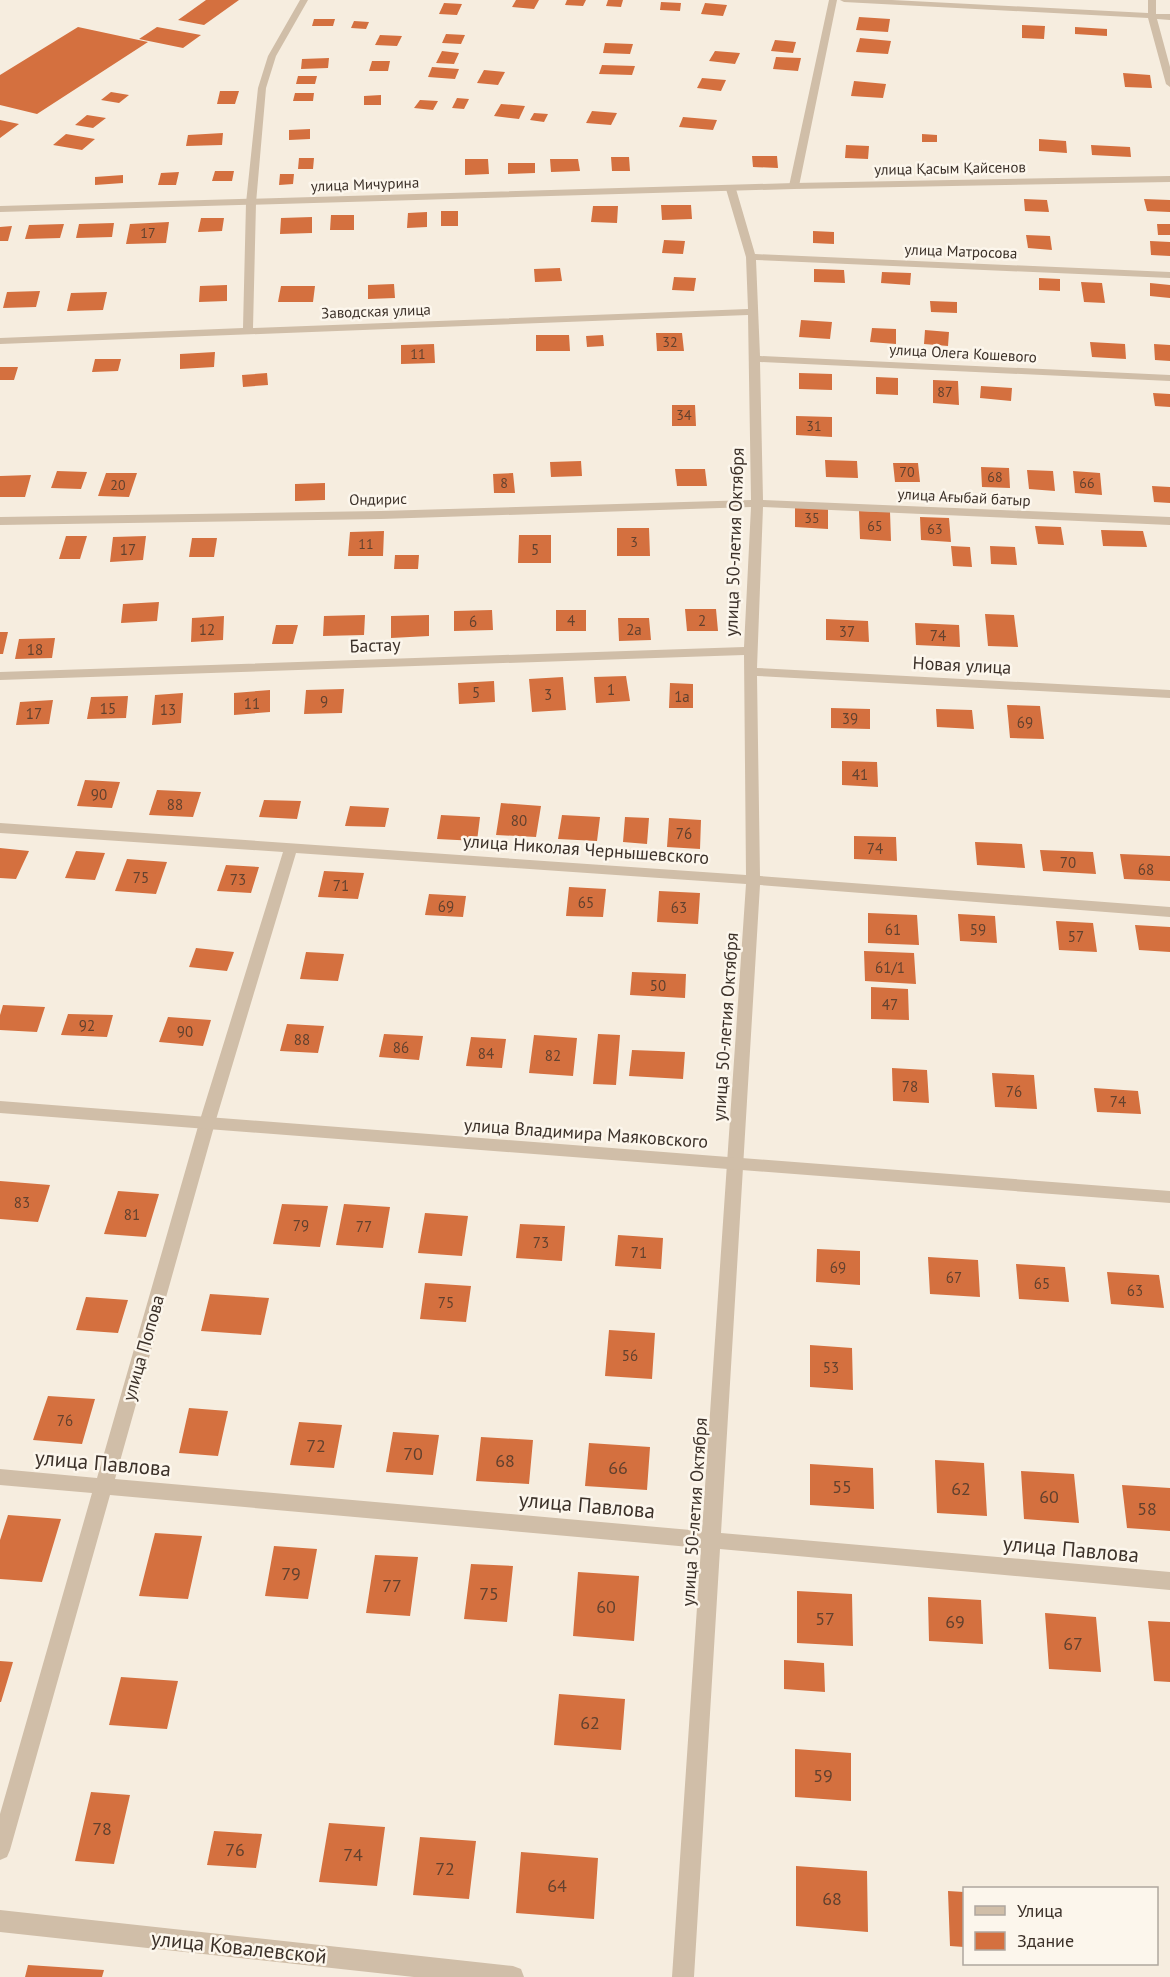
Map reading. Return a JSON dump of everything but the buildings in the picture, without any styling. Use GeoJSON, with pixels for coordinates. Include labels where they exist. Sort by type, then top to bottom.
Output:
{"type":"FeatureCollection","features":[{"type":"Feature","properties":{"kind":"street"},"geometry":{"type":"LineString","coordinates":[[248,331],[251,203],[262,88],[272,56],[304,0]]}},
{"type":"Feature","properties":{"kind":"street"},"geometry":{"type":"LineString","coordinates":[[794,186],[833,0]]}},
{"type":"Feature","properties":{"kind":"street"},"geometry":{"type":"LineString","coordinates":[[844,0],[1170,17]]}},
{"type":"Feature","properties":{"kind":"street"},"geometry":{"type":"LineString","coordinates":[[1152,0],[1152,16],[1170,84]]}},
{"type":"Feature","properties":{"kind":"street","name":"улица Қасым Қайсенов"},"geometry":{"type":"LineString","coordinates":[[731,189],[1170,179]]}},
{"type":"Feature","properties":{"kind":"street","name":"улица Мичурина"},"geometry":{"type":"LineString","coordinates":[[0,209],[731,189]]}},
{"type":"Feature","properties":{"kind":"street","name":"улица 50-летия Октября"},"geometry":{"type":"LineString","coordinates":[[683,1977],[753,880],[750,651],[757,503],[755,358],[751,257],[731,189]]}},
{"type":"Feature","properties":{"kind":"street","name":"улица Матросова"},"geometry":{"type":"LineString","coordinates":[[751,257],[1170,275]]}},
{"type":"Feature","properties":{"kind":"street","name":"Заводская улица"},"geometry":{"type":"LineString","coordinates":[[0,341],[753,312]]}},
{"type":"Feature","properties":{"kind":"street","name":"улица Олега Кошевого"},"geometry":{"type":"LineString","coordinates":[[755,358],[1170,378]]}},
{"type":"Feature","properties":{"kind":"street","name":"Ондирис"},"geometry":{"type":"LineString","coordinates":[[0,521],[381,514],[757,503]]}},
{"type":"Feature","properties":{"kind":"street","name":"улица Ағыбай батыр"},"geometry":{"type":"LineString","coordinates":[[757,503],[1170,521]]}},
{"type":"Feature","properties":{"kind":"street","name":"Бастау"},"geometry":{"type":"LineString","coordinates":[[0,676],[750,651]]}},
{"type":"Feature","properties":{"kind":"street","name":"Новая улица"},"geometry":{"type":"LineString","coordinates":[[752,672],[1170,694]]}},
{"type":"Feature","properties":{"kind":"street","name":"улица Николая Чернышевского"},"geometry":{"type":"LineString","coordinates":[[0,828],[753,880],[1170,912]]}},
{"type":"Feature","properties":{"kind":"street","name":"улица Попова"},"geometry":{"type":"LineString","coordinates":[[0,1850],[207,1123],[291,848]]}},
{"type":"Feature","properties":{"kind":"street","name":"улица Владимира Маяковского"},"geometry":{"type":"LineString","coordinates":[[0,1107],[1170,1197]]}},
{"type":"Feature","properties":{"kind":"street","name":"улица Павлова"},"geometry":{"type":"LineString","coordinates":[[0,1477],[1170,1581]]}},
{"type":"Feature","properties":{"kind":"street","name":"улица Ковалевской"},"geometry":{"type":"LineString","coordinates":[[0,1921],[513,1977]]}}]}
